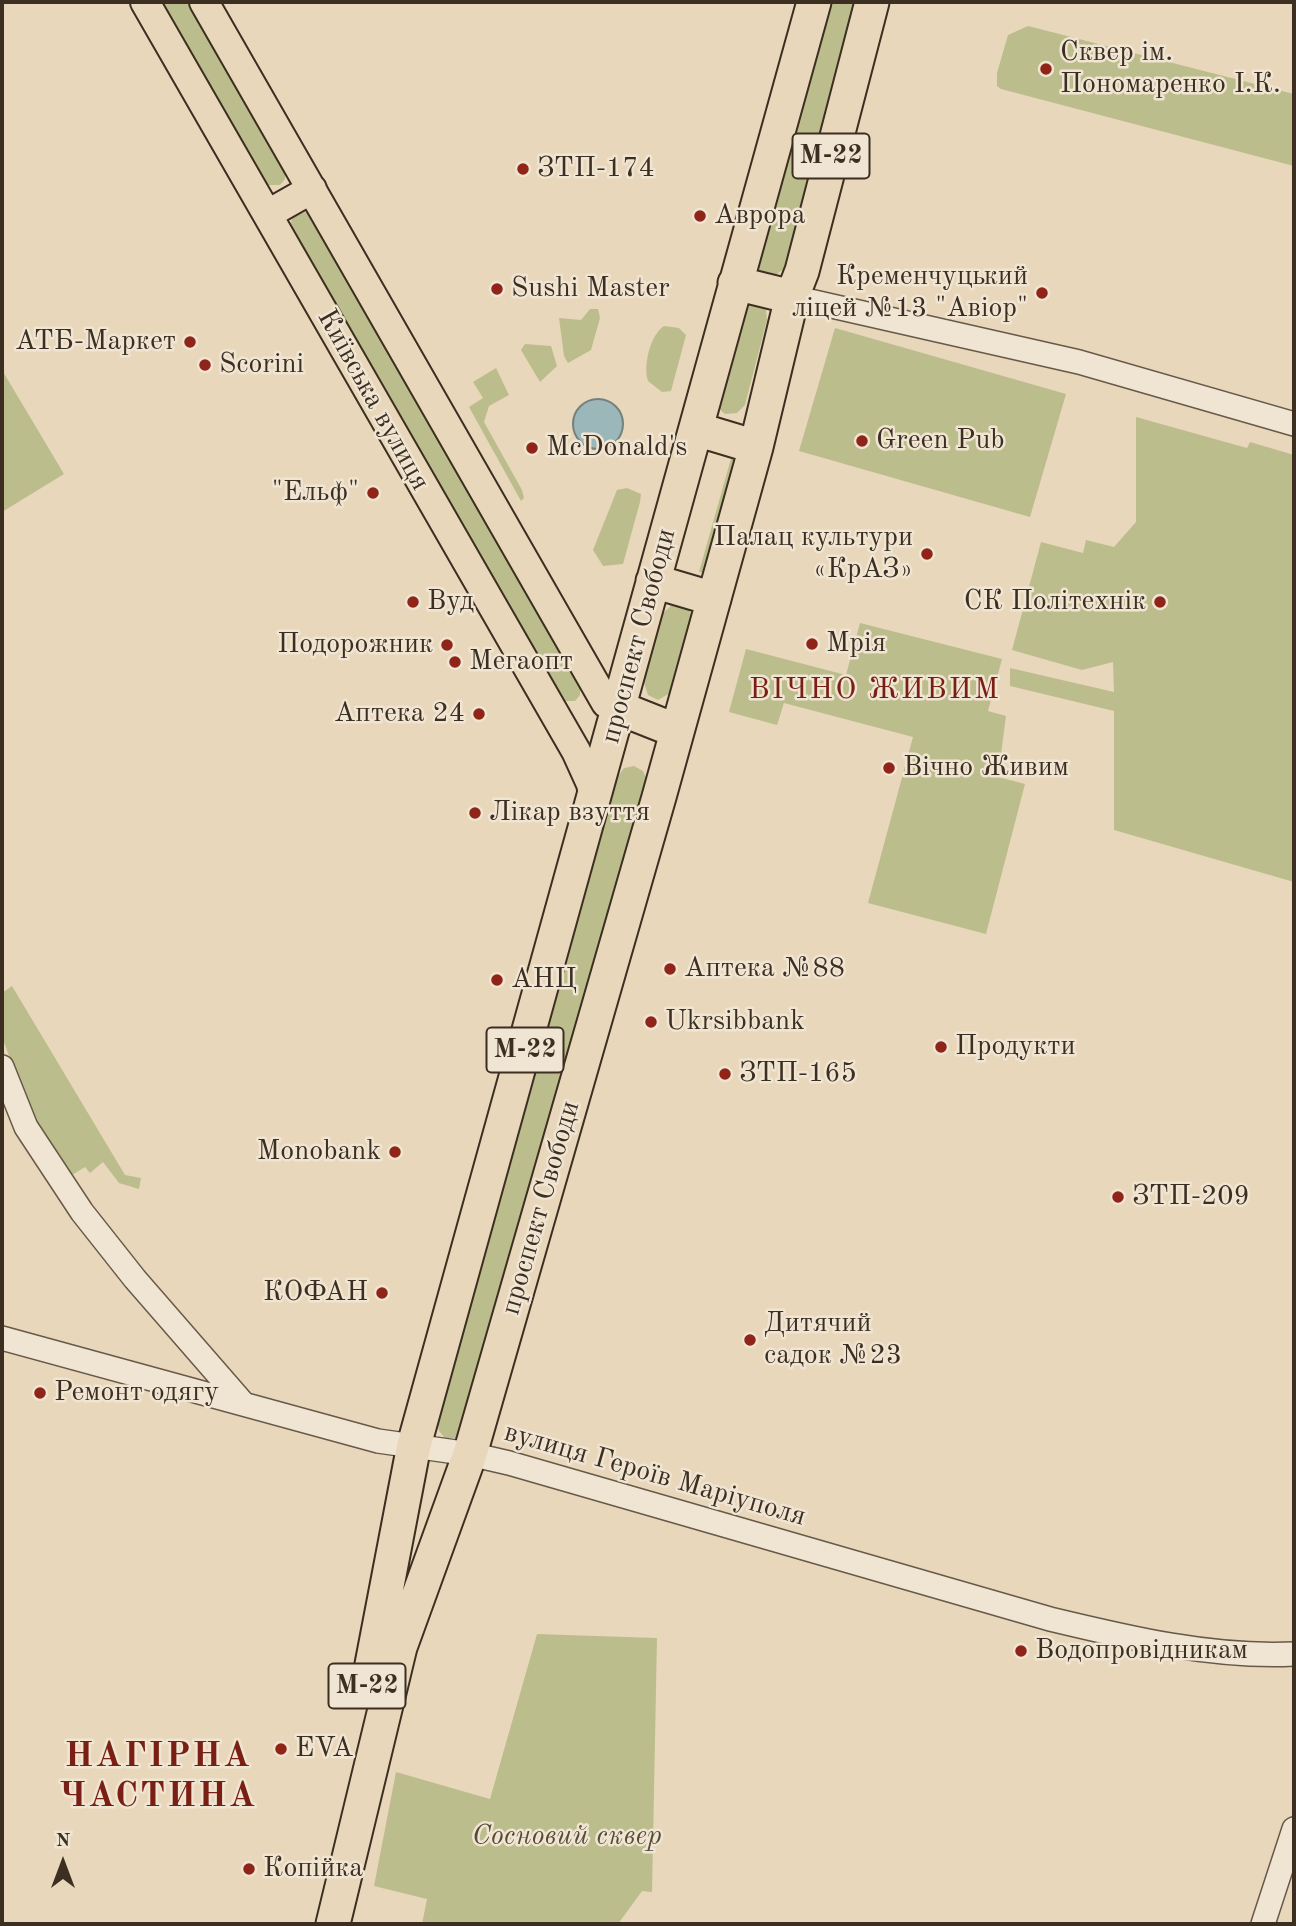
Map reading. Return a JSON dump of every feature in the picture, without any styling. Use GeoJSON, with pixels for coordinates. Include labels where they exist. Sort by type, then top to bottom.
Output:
{"type":"FeatureCollection","features":[{"type":"Feature","properties":{"kind":"highway","name":"проспект Свободи"},"geometry":{"type":"LineString","coordinates":[[311,1924],[377,1643],[414,1445],[814,2]]}},
{"type":"Feature","properties":{"kind":"highway","name":"проспект Свободи"},"geometry":{"type":"LineString","coordinates":[[333,1924],[400,1647],[470,1454],[714,599],[872,2]]}},
{"type":"Feature","properties":{"kind":"highway"},"geometry":{"type":"LineString","coordinates":[[735,283],[792,297]]}},
{"type":"Feature","properties":{"kind":"highway"},"geometry":{"type":"LineString","coordinates":[[696,429],[756,447]]}},
{"type":"Feature","properties":{"kind":"highway"},"geometry":{"type":"LineString","coordinates":[[653,581],[714,599]]}},
{"type":"Feature","properties":{"kind":"highway"},"geometry":{"type":"LineString","coordinates":[[619,708],[677,731]]}},
{"type":"Feature","properties":{"kind":"main road","name":"Київська вулиця"},"geometry":{"type":"LineString","coordinates":[[145,2],[576,751],[591,784],[594,800]]}},
{"type":"Feature","properties":{"kind":"main road","name":"Київська вулиця"},"geometry":{"type":"LineString","coordinates":[[204,2],[606,702],[619,708]]}},
{"type":"Feature","properties":{"kind":"main road"},"geometry":{"type":"LineString","coordinates":[[268,214],[312,189]]}},
{"type":"Feature","properties":{"kind":"street"},"geometry":{"type":"LineString","coordinates":[[792,297],[1079,362],[1294,424]]}},
{"type":"Feature","properties":{"kind":"street"},"geometry":{"type":"LineString","coordinates":[[2,1067],[26,1127],[82,1212],[135,1279],[242,1402]]}},
{"type":"Feature","properties":{"kind":"street","name":"вулиця Героїв Маріуполя"},"geometry":{"type":"LineString","coordinates":[[2,1338],[378,1441],[470,1454],[1050,1619],[1124,1637],[1241,1654],[1294,1654]]}},
{"type":"Feature","properties":{"kind":"street"},"geometry":{"type":"LineString","coordinates":[[1263,1924],[1294,1829]]}},
{"type":"Feature","properties":{"kind":"green space"},"geometry":{"type":"Polygon","coordinates":[[[158,2],[187,2],[285,171],[285,179],[280,185],[265,185],[158,2]]]}},
{"type":"Feature","properties":{"kind":"green space"},"geometry":{"type":"Polygon","coordinates":[[[824,2],[856,2],[784,269],[773,277],[754,272],[824,2]]]}},
{"type":"Feature","properties":{"kind":"green space"},"geometry":{"type":"Polygon","coordinates":[[[1028,26],[1294,94],[1294,166],[1001,89],[997,86],[997,73],[1008,35],[1028,26]]]}},
{"type":"Feature","properties":{"kind":"green space"},"geometry":{"type":"Polygon","coordinates":[[[305,212],[314,216],[580,687],[580,695],[575,701],[561,701],[290,228],[292,218],[305,212]]]}},
{"type":"Feature","properties":{"kind":"green space"},"geometry":{"type":"Polygon","coordinates":[[[744,302],[765,303],[767,320],[745,405],[737,413],[725,414],[717,407],[744,302]]]}},
{"type":"Feature","properties":{"kind":"green space"},"geometry":{"type":"Polygon","coordinates":[[[590,309],[598,309],[600,318],[591,350],[568,363],[564,356],[559,318],[581,320],[590,309]]]}},
{"type":"Feature","properties":{"kind":"green space"},"geometry":{"type":"Polygon","coordinates":[[[664,326],[679,328],[686,335],[671,391],[662,392],[648,381],[646,367],[651,343],[664,326]]]}},
{"type":"Feature","properties":{"kind":"green space"},"geometry":{"type":"Polygon","coordinates":[[[835,328],[1066,394],[1030,517],[799,451],[835,328]]]}},
{"type":"Feature","properties":{"kind":"green space"},"geometry":{"type":"Polygon","coordinates":[[[525,344],[551,346],[557,366],[540,382],[521,350],[525,344]]]}},
{"type":"Feature","properties":{"kind":"green space"},"geometry":{"type":"Polygon","coordinates":[[[496,368],[509,395],[489,406],[484,422],[522,490],[524,498],[521,501],[469,407],[483,398],[473,382],[496,368]]]}},
{"type":"Feature","properties":{"kind":"green space"},"geometry":{"type":"Polygon","coordinates":[[[2,370],[64,474],[2,512],[2,370]]]}},
{"type":"Feature","properties":{"kind":"green space","name":"СК Політехнік"},"geometry":{"type":"Polygon","coordinates":[[[1136,417],[1247,448],[1250,442],[1294,455],[1294,882],[1114,830],[1114,711],[1010,686],[1010,668],[1114,692],[1113,662],[1082,670],[1012,650],[1041,542],[1083,553],[1086,540],[1114,547],[1136,522],[1136,417]]]}},
{"type":"Feature","properties":{"kind":"green space"},"geometry":{"type":"Polygon","coordinates":[[[732,455],[737,457],[704,573],[699,572],[732,455]]]}},
{"type":"Feature","properties":{"kind":"green space"},"geometry":{"type":"Polygon","coordinates":[[[627,488],[641,494],[623,564],[603,566],[593,550],[617,490],[627,488]]]}},
{"type":"Feature","properties":{"kind":"green space"},"geometry":{"type":"Polygon","coordinates":[[[673,604],[688,608],[693,618],[672,692],[658,700],[648,695],[643,680],[661,615],[673,604]]]}},
{"type":"Feature","properties":{"kind":"green space"},"geometry":{"type":"Polygon","coordinates":[[[860,623],[1002,659],[988,711],[1006,716],[998,777],[1025,784],[986,934],[868,903],[913,737],[784,703],[777,725],[729,712],[746,649],[846,675],[860,623]]]}},
{"type":"Feature","properties":{"kind":"green space"},"geometry":{"type":"Polygon","coordinates":[[[634,766],[643,771],[648,782],[461,1438],[445,1438],[439,1431],[437,1419],[616,779],[624,768],[634,766]]]}},
{"type":"Feature","properties":{"kind":"green space"},"geometry":{"type":"Polygon","coordinates":[[[12,986],[125,1175],[141,1178],[139,1189],[119,1183],[103,1162],[90,1173],[85,1167],[72,1175],[29,1109],[2,1037],[2,993],[12,986]]]}},
{"type":"Feature","properties":{"kind":"green space","name":"Сосновий сквер"},"geometry":{"type":"Polygon","coordinates":[[[537,1634],[657,1638],[652,1892],[642,1891],[618,1924],[422,1924],[427,1899],[374,1886],[396,1772],[490,1799],[537,1634]]]}},
{"type":"Feature","properties":{"kind":"water"},"geometry":{"type":"Polygon","coordinates":[[[598,399],[616,406],[623,424],[616,442],[598,449],[580,442],[573,424],[580,406],[598,399]]]}},
{"type":"Feature","properties":{"kind":"place","name":"Сквер ім. Пономаренко І.К."},"geometry":{"type":"Point","coordinates":[1046,69]}},
{"type":"Feature","properties":{"kind":"place","name":"ЗТП-174"},"geometry":{"type":"Point","coordinates":[523,169]}},
{"type":"Feature","properties":{"kind":"place","name":"Аврора"},"geometry":{"type":"Point","coordinates":[700,216]}},
{"type":"Feature","properties":{"kind":"place","name":"Sushi Master"},"geometry":{"type":"Point","coordinates":[497,289]}},
{"type":"Feature","properties":{"kind":"place","name":"Кременчуцький ліцей №13 \"Авіор\""},"geometry":{"type":"Point","coordinates":[1042,293]}},
{"type":"Feature","properties":{"kind":"place","name":"АТБ-Маркет"},"geometry":{"type":"Point","coordinates":[190,342]}},
{"type":"Feature","properties":{"kind":"place","name":"Scorini"},"geometry":{"type":"Point","coordinates":[205,365]}},
{"type":"Feature","properties":{"kind":"place","name":"Green Pub"},"geometry":{"type":"Point","coordinates":[862,441]}},
{"type":"Feature","properties":{"kind":"place","name":"McDonald's"},"geometry":{"type":"Point","coordinates":[532,448]}},
{"type":"Feature","properties":{"kind":"place","name":"\"Ельф\""},"geometry":{"type":"Point","coordinates":[373,493]}},
{"type":"Feature","properties":{"kind":"place","name":"Палац культури «КрАЗ»"},"geometry":{"type":"Point","coordinates":[927,554]}},
{"type":"Feature","properties":{"kind":"place","name":"Вуд"},"geometry":{"type":"Point","coordinates":[413,602]}},
{"type":"Feature","properties":{"kind":"place","name":"СК Політехнік"},"geometry":{"type":"Point","coordinates":[1160,602]}},
{"type":"Feature","properties":{"kind":"place","name":"Мрія"},"geometry":{"type":"Point","coordinates":[812,644]}},
{"type":"Feature","properties":{"kind":"place","name":"Подорожник"},"geometry":{"type":"Point","coordinates":[447,645]}},
{"type":"Feature","properties":{"kind":"place","name":"Мегаопт"},"geometry":{"type":"Point","coordinates":[455,662]}},
{"type":"Feature","properties":{"kind":"place","name":"Аптека 24"},"geometry":{"type":"Point","coordinates":[479,714]}},
{"type":"Feature","properties":{"kind":"place","name":"Вічно Живим"},"geometry":{"type":"Point","coordinates":[889,768]}},
{"type":"Feature","properties":{"kind":"place","name":"Лікар взуття"},"geometry":{"type":"Point","coordinates":[475,813]}},
{"type":"Feature","properties":{"kind":"place","name":"Аптека №88"},"geometry":{"type":"Point","coordinates":[670,969]}},
{"type":"Feature","properties":{"kind":"place","name":"АНЦ"},"geometry":{"type":"Point","coordinates":[497,980]}},
{"type":"Feature","properties":{"kind":"place","name":"Ukrsibbank"},"geometry":{"type":"Point","coordinates":[651,1022]}},
{"type":"Feature","properties":{"kind":"place","name":"Продукти"},"geometry":{"type":"Point","coordinates":[941,1047]}},
{"type":"Feature","properties":{"kind":"place","name":"ЗТП-165"},"geometry":{"type":"Point","coordinates":[725,1074]}},
{"type":"Feature","properties":{"kind":"place","name":"Monobank"},"geometry":{"type":"Point","coordinates":[395,1152]}},
{"type":"Feature","properties":{"kind":"place","name":"ЗТП-209"},"geometry":{"type":"Point","coordinates":[1118,1197]}},
{"type":"Feature","properties":{"kind":"place","name":"КОФАН"},"geometry":{"type":"Point","coordinates":[382,1293]}},
{"type":"Feature","properties":{"kind":"place","name":"Дитячий садок №23"},"geometry":{"type":"Point","coordinates":[750,1340]}},
{"type":"Feature","properties":{"kind":"place","name":"Ремонт одягу"},"geometry":{"type":"Point","coordinates":[40,1393]}},
{"type":"Feature","properties":{"kind":"place","name":"Водопровідникам"},"geometry":{"type":"Point","coordinates":[1021,1651]}},
{"type":"Feature","properties":{"kind":"place","name":"EVA"},"geometry":{"type":"Point","coordinates":[281,1749]}},
{"type":"Feature","properties":{"kind":"place","name":"Копійка"},"geometry":{"type":"Point","coordinates":[249,1869]}},
{"type":"Feature","properties":{"kind":"district","name":"ВІЧНО ЖИВИМ"},"geometry":{"type":"Point","coordinates":[875,690]}},
{"type":"Feature","properties":{"kind":"district","name":"НАГІРНА ЧАСТИНА"},"geometry":{"type":"Point","coordinates":[158,1777]}}]}
